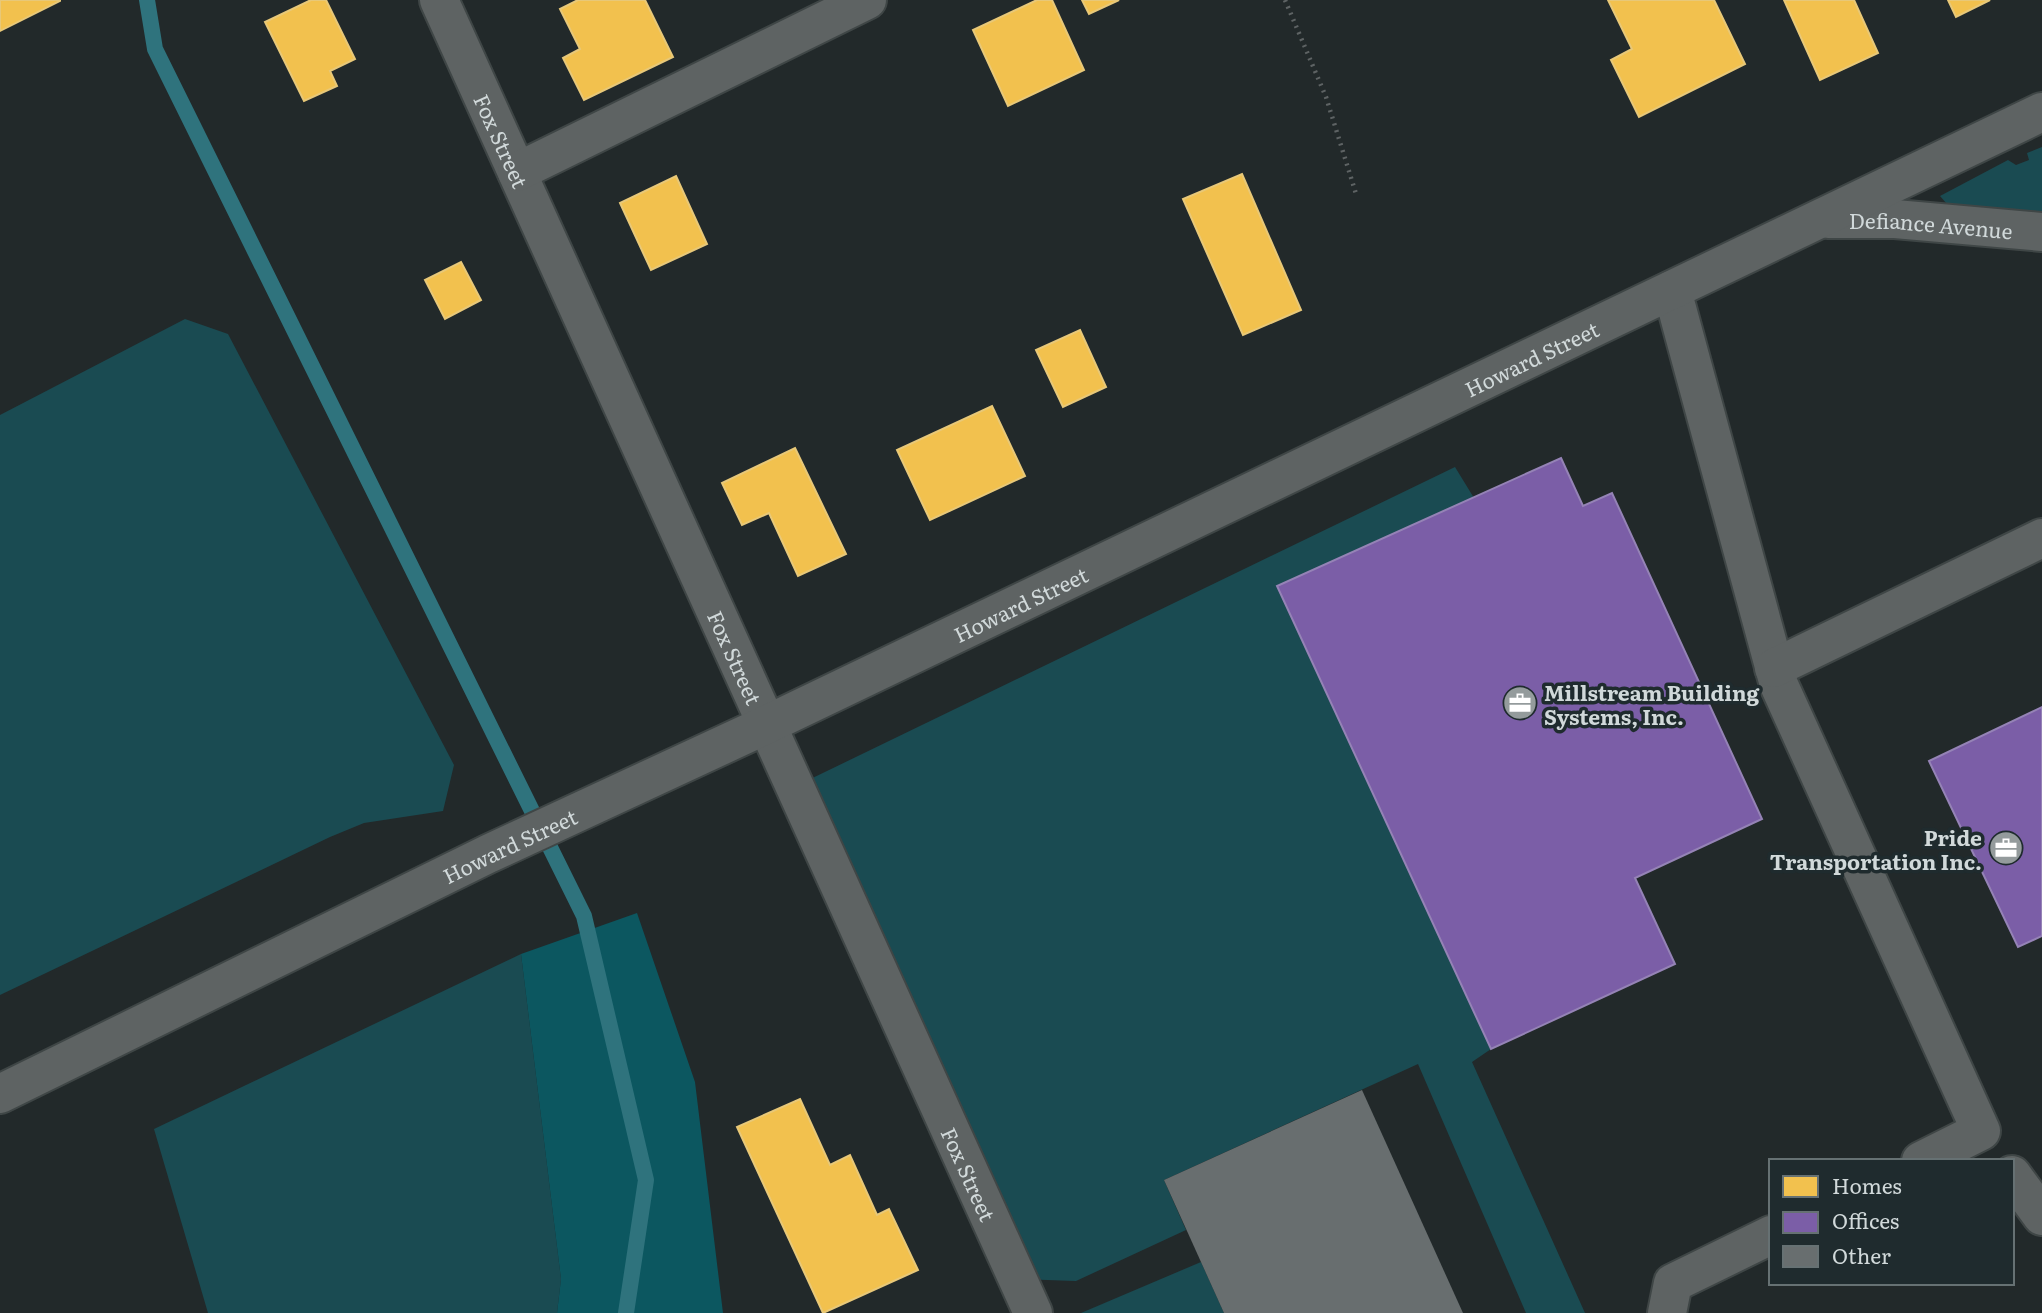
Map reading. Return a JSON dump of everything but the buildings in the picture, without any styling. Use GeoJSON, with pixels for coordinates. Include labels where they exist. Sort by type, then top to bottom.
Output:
{"type":"FeatureCollection","features":[{"type":"Feature","properties":{"kind":"street","name":"Fox Street"},"geometry":{"type":"LineString","coordinates":[[439,0],[1032,1313]]}},
{"type":"Feature","properties":{"kind":"street"},"geometry":{"type":"LineString","coordinates":[[517,172],[867,0]]}},
{"type":"Feature","properties":{"kind":"street","name":"Howard Street"},"geometry":{"type":"LineString","coordinates":[[0,1094],[488,854],[768,724],[2042,111]]}},
{"type":"Feature","properties":{"kind":"street","name":"Defiance Avenue"},"geometry":{"type":"LineString","coordinates":[[1819,219],[1895,219],[2042,232]]}},
{"type":"Feature","properties":{"kind":"street"},"geometry":{"type":"LineString","coordinates":[[1672,290],[1774,668],[1991,1146],[1930,1159]]}},
{"type":"Feature","properties":{"kind":"street"},"geometry":{"type":"LineString","coordinates":[[1774,668],[2042,538]]}},
{"type":"Feature","properties":{"kind":"street"},"geometry":{"type":"LineString","coordinates":[[2014,1178],[2042,1216]]}},
{"type":"Feature","properties":{"kind":"street"},"geometry":{"type":"LineString","coordinates":[[1667,1313],[1673,1283],[1769,1236]]}},
{"type":"Feature","properties":{"kind":"path"},"geometry":{"type":"LineString","coordinates":[[1285,0],[1326,97],[1357,197]]}},
{"type":"Feature","properties":{"kind":"shaded area"},"geometry":{"type":"Polygon","coordinates":[[[2042,147],[2042,215],[1947,204],[1940,196],[2008,160],[2016,165],[2029,160],[2027,153],[2042,147]]]}},
{"type":"Feature","properties":{"kind":"shaded area"},"geometry":{"type":"Polygon","coordinates":[[[185,319],[228,334],[454,765],[443,811],[364,823],[330,837],[0,995],[0,415],[185,319]]]}},
{"type":"Feature","properties":{"kind":"shaded area"},"geometry":{"type":"Polygon","coordinates":[[[1455,467],[1474,498],[1278,586],[1491,1049],[1472,1062],[1585,1313],[1526,1313],[1418,1064],[1164,1180],[1186,1230],[1076,1281],[1018,1279],[796,786],[1455,467]]]}},
{"type":"Feature","properties":{"kind":"shaded area"},"geometry":{"type":"Polygon","coordinates":[[[637,913],[695,1082],[723,1313],[557,1313],[561,1279],[521,954],[637,913]]]}},
{"type":"Feature","properties":{"kind":"shaded area"},"geometry":{"type":"Polygon","coordinates":[[[521,954],[561,1279],[557,1313],[208,1313],[154,1129],[521,954]]]}},
{"type":"Feature","properties":{"kind":"shaded area"},"geometry":{"type":"Polygon","coordinates":[[[1201,1262],[1224,1313],[1081,1313],[1201,1262]]]}},
{"type":"Feature","properties":{"kind":"waterway"},"geometry":{"type":"LineString","coordinates":[[147,0],[155,49],[584,916],[646,1180],[626,1313]]}},
{"type":"Feature","properties":{"kind":"place","name":"Millstream Building Systems, Inc."},"geometry":{"type":"Point","coordinates":[1520,703]}},
{"type":"Feature","properties":{"kind":"place","name":"Pride Transportation Inc."},"geometry":{"type":"Point","coordinates":[2006,848]}}]}
